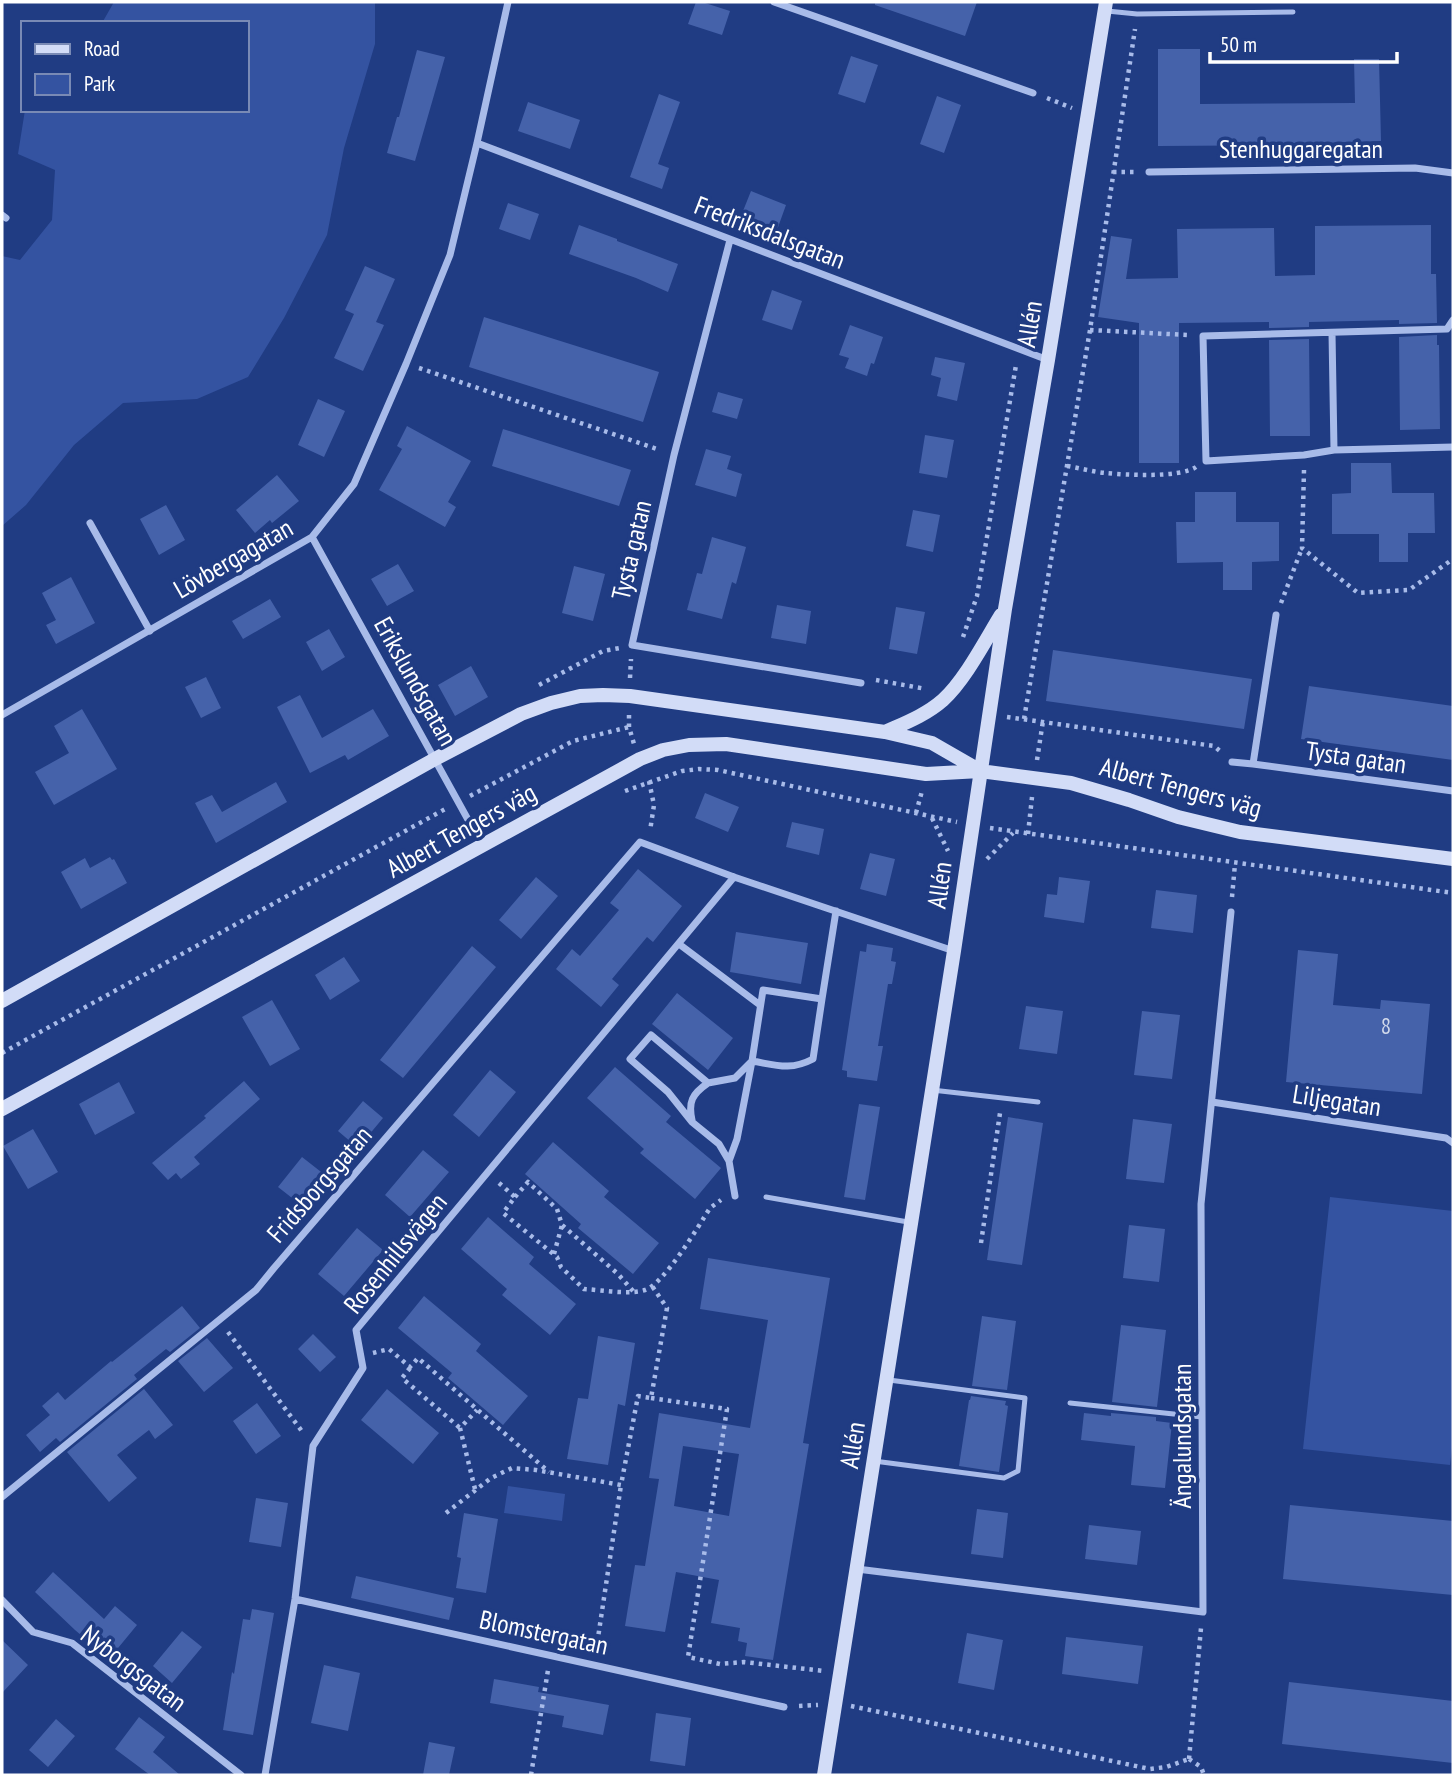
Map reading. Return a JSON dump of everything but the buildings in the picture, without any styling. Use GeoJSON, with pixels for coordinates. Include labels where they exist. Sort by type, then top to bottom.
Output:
{"type":"FeatureCollection","features":[{"type":"Feature","properties":{"kind":"main road","name":"Allén"},"geometry":{"type":"LineString","coordinates":[[824,1775],[954,951],[1004,609],[1106,6]]}},
{"type":"Feature","properties":{"kind":"main road"},"geometry":{"type":"LineString","coordinates":[[885,732],[917,718],[942,701],[956,686],[1004,609]]}},
{"type":"Feature","properties":{"kind":"main road","name":"Albert Tengers väg"},"geometry":{"type":"LineString","coordinates":[[2,1001],[435,759],[521,714],[580,696],[630,696],[885,732],[932,743],[981,771]]}},
{"type":"Feature","properties":{"kind":"main road","name":"Albert Tengers väg"},"geometry":{"type":"LineString","coordinates":[[2,1109],[640,759],[663,750],[689,745],[726,744],[926,774],[981,771],[1071,783],[1178,817],[1240,832],[1453,859]]}},
{"type":"Feature","properties":{"kind":"street","name":"Lövbergagatan"},"geometry":{"type":"LineString","coordinates":[[2,715],[312,537],[354,484],[450,255],[508,2]]}},
{"type":"Feature","properties":{"kind":"street"},"geometry":{"type":"LineString","coordinates":[[774,2],[1033,93]]}},
{"type":"Feature","properties":{"kind":"street","name":"Fredriksdalsgatan"},"geometry":{"type":"LineString","coordinates":[[477,143],[1048,360]]}},
{"type":"Feature","properties":{"kind":"street","name":"Stenhuggaregatan"},"geometry":{"type":"LineString","coordinates":[[1149,172],[1415,168],[1453,173]]}},
{"type":"Feature","properties":{"kind":"street","name":"Tysta gatan"},"geometry":{"type":"LineString","coordinates":[[730,240],[674,454],[632,645],[861,683]]}},
{"type":"Feature","properties":{"kind":"street"},"geometry":{"type":"LineString","coordinates":[[1453,320],[1447,328],[1203,335],[1206,461],[1304,455],[1334,450],[1453,447]]}},
{"type":"Feature","properties":{"kind":"street"},"geometry":{"type":"LineString","coordinates":[[1332,333],[1334,450]]}},
{"type":"Feature","properties":{"kind":"street"},"geometry":{"type":"LineString","coordinates":[[90,523],[150,631]]}},
{"type":"Feature","properties":{"kind":"street","name":"Erikslundsgatan"},"geometry":{"type":"LineString","coordinates":[[312,537],[483,846]]}},
{"type":"Feature","properties":{"kind":"street"},"geometry":{"type":"LineString","coordinates":[[1252,764],[1276,615]]}},
{"type":"Feature","properties":{"kind":"street","name":"Tysta gatan"},"geometry":{"type":"LineString","coordinates":[[1232,762],[1453,791]]}},
{"type":"Feature","properties":{"kind":"street","name":"Fridsborgsgatan"},"geometry":{"type":"LineString","coordinates":[[2,1497],[257,1290],[640,842],[734,877]]}},
{"type":"Feature","properties":{"kind":"street"},"geometry":{"type":"LineString","coordinates":[[734,877],[954,951]]}},
{"type":"Feature","properties":{"kind":"street","name":"Rosenhillsvägen"},"geometry":{"type":"LineString","coordinates":[[265,1775],[295,1599],[313,1446],[363,1368],[356,1330],[734,877]]}},
{"type":"Feature","properties":{"kind":"street"},"geometry":{"type":"LineString","coordinates":[[752,1061],[799,1066],[813,1059],[836,911]]}},
{"type":"Feature","properties":{"kind":"street","name":"Ängalundsgatan"},"geometry":{"type":"LineString","coordinates":[[1203,1612],[1201,1204],[1231,912]]}},
{"type":"Feature","properties":{"kind":"street"},"geometry":{"type":"LineString","coordinates":[[679,944],[760,1005]]}},
{"type":"Feature","properties":{"kind":"street"},"geometry":{"type":"LineString","coordinates":[[729,1161],[737,1139],[763,990],[822,999]]}},
{"type":"Feature","properties":{"kind":"street"},"geometry":{"type":"LineString","coordinates":[[708,1083],[651,1035],[630,1059],[668,1092],[692,1122],[719,1144],[729,1161],[735,1196]]}},
{"type":"Feature","properties":{"kind":"street"},"geometry":{"type":"LineString","coordinates":[[692,1122],[689,1107],[694,1095],[708,1083],[735,1078],[752,1061]]}},
{"type":"Feature","properties":{"kind":"street","name":"Liljegatan"},"geometry":{"type":"LineString","coordinates":[[1212,1102],[1446,1138],[1453,1143]]}},
{"type":"Feature","properties":{"kind":"street"},"geometry":{"type":"LineString","coordinates":[[857,1569],[1203,1612]]}},
{"type":"Feature","properties":{"kind":"street","name":"Blomstergatan"},"geometry":{"type":"LineString","coordinates":[[295,1599],[784,1707]]}},
{"type":"Feature","properties":{"kind":"street","name":"Nyborgsgatan"},"geometry":{"type":"LineString","coordinates":[[2,1600],[33,1632],[72,1643],[241,1775]]}},
{"type":"Feature","properties":{"kind":"lane"},"geometry":{"type":"LineString","coordinates":[[1106,6],[1137,14],[1293,12]]}},
{"type":"Feature","properties":{"kind":"lane"},"geometry":{"type":"LineString","coordinates":[[932,1090],[1038,1102]]}},
{"type":"Feature","properties":{"kind":"lane"},"geometry":{"type":"LineString","coordinates":[[766,1197],[911,1222]]}},
{"type":"Feature","properties":{"kind":"lane"},"geometry":{"type":"LineString","coordinates":[[874,1461],[1004,1478],[1017,1471],[1025,1398],[887,1380]]}},
{"type":"Feature","properties":{"kind":"lane"},"geometry":{"type":"LineString","coordinates":[[1070,1403],[1202,1417]]}},
{"type":"Feature","properties":{"kind":"path"},"geometry":{"type":"LineString","coordinates":[[1137,14],[1090,330],[1024,719],[1214,746],[1232,762]]}},
{"type":"Feature","properties":{"kind":"path"},"geometry":{"type":"LineString","coordinates":[[1033,93],[1088,115]]}},
{"type":"Feature","properties":{"kind":"path"},"geometry":{"type":"LineString","coordinates":[[1090,330],[1203,335]]}},
{"type":"Feature","properties":{"kind":"path"},"geometry":{"type":"LineString","coordinates":[[406,364],[674,454]]}},
{"type":"Feature","properties":{"kind":"path"},"geometry":{"type":"LineString","coordinates":[[1276,615],[1302,548],[1304,455]]}},
{"type":"Feature","properties":{"kind":"path"},"geometry":{"type":"LineString","coordinates":[[1066,466],[1104,473],[1160,474],[1191,471],[1206,461]]}},
{"type":"Feature","properties":{"kind":"path"},"geometry":{"type":"LineString","coordinates":[[1302,548],[1358,593],[1409,590],[1453,559]]}},
{"type":"Feature","properties":{"kind":"path"},"geometry":{"type":"LineString","coordinates":[[861,683],[873,680],[925,688],[942,701]]}},
{"type":"Feature","properties":{"kind":"path"},"geometry":{"type":"LineString","coordinates":[[2,1053],[573,741],[629,727]]}},
{"type":"Feature","properties":{"kind":"path"},"geometry":{"type":"LineString","coordinates":[[650,783],[682,771],[718,770],[932,817]]}},
{"type":"Feature","properties":{"kind":"path"},"geometry":{"type":"LineString","coordinates":[[1013,832],[1453,893]]}},
{"type":"Feature","properties":{"kind":"path"},"geometry":{"type":"LineString","coordinates":[[1231,912],[1235,863]]}},
{"type":"Feature","properties":{"kind":"path"},"geometry":{"type":"LineString","coordinates":[[981,1243],[1002,1098]]}},
{"type":"Feature","properties":{"kind":"path"},"geometry":{"type":"LineString","coordinates":[[488,1173],[515,1197]]}},
{"type":"Feature","properties":{"kind":"path"},"geometry":{"type":"LineString","coordinates":[[633,1291],[618,1274],[562,1225],[557,1209],[528,1182],[503,1213],[554,1254],[561,1267],[584,1289],[633,1291],[647,1290],[661,1279],[710,1208],[724,1198],[735,1196]]}},
{"type":"Feature","properties":{"kind":"path"},"geometry":{"type":"LineString","coordinates":[[554,1254],[562,1225]]}},
{"type":"Feature","properties":{"kind":"path"},"geometry":{"type":"LineString","coordinates":[[651,1398],[667,1308],[652,1286]]}},
{"type":"Feature","properties":{"kind":"path"},"geometry":{"type":"LineString","coordinates":[[220,1320],[313,1446]]}},
{"type":"Feature","properties":{"kind":"path"},"geometry":{"type":"LineString","coordinates":[[361,1356],[389,1349],[410,1367]]}},
{"type":"Feature","properties":{"kind":"path"},"geometry":{"type":"LineString","coordinates":[[475,1489],[460,1428],[402,1378],[418,1358],[550,1472]]}},
{"type":"Feature","properties":{"kind":"path"},"geometry":{"type":"LineString","coordinates":[[594,1665],[621,1485],[638,1396],[726,1409],[688,1657],[720,1664],[744,1662],[840,1672]]}},
{"type":"Feature","properties":{"kind":"path"},"geometry":{"type":"LineString","coordinates":[[460,1428],[477,1410]]}},
{"type":"Feature","properties":{"kind":"path"},"geometry":{"type":"LineString","coordinates":[[446,1513],[491,1478],[512,1468],[621,1485]]}},
{"type":"Feature","properties":{"kind":"path"},"geometry":{"type":"LineString","coordinates":[[1189,1759],[1203,1612]]}},
{"type":"Feature","properties":{"kind":"path"},"geometry":{"type":"LineString","coordinates":[[531,1775],[550,1655]]}},
{"type":"Feature","properties":{"kind":"path"},"geometry":{"type":"LineString","coordinates":[[784,1707],[835,1703],[1150,1769],[1189,1759]]}},
{"type":"Feature","properties":{"kind":"path"},"geometry":{"type":"LineString","coordinates":[[1189,1759],[1201,1767],[1204,1775]]}},
{"type":"Feature","properties":{"kind":"green space"},"geometry":{"type":"Polygon","coordinates":[[[114,2],[375,2],[375,44],[344,148],[327,235],[284,318],[248,377],[197,399],[123,403],[74,445],[26,505],[2,526],[2,256],[20,260],[52,220],[55,170],[18,154],[25,112],[248,112],[248,21],[103,21],[114,2]]]}},
{"type":"Feature","properties":{"kind":"green space"},"geometry":{"type":"Polygon","coordinates":[[[1330,1197],[1453,1211],[1453,1440],[1450,1465],[1303,1449],[1330,1197]]]}},
{"type":"Feature","properties":{"kind":"green space"},"geometry":{"type":"Polygon","coordinates":[[[508,1486],[565,1494],[562,1521],[504,1513],[508,1486]]]}}]}
